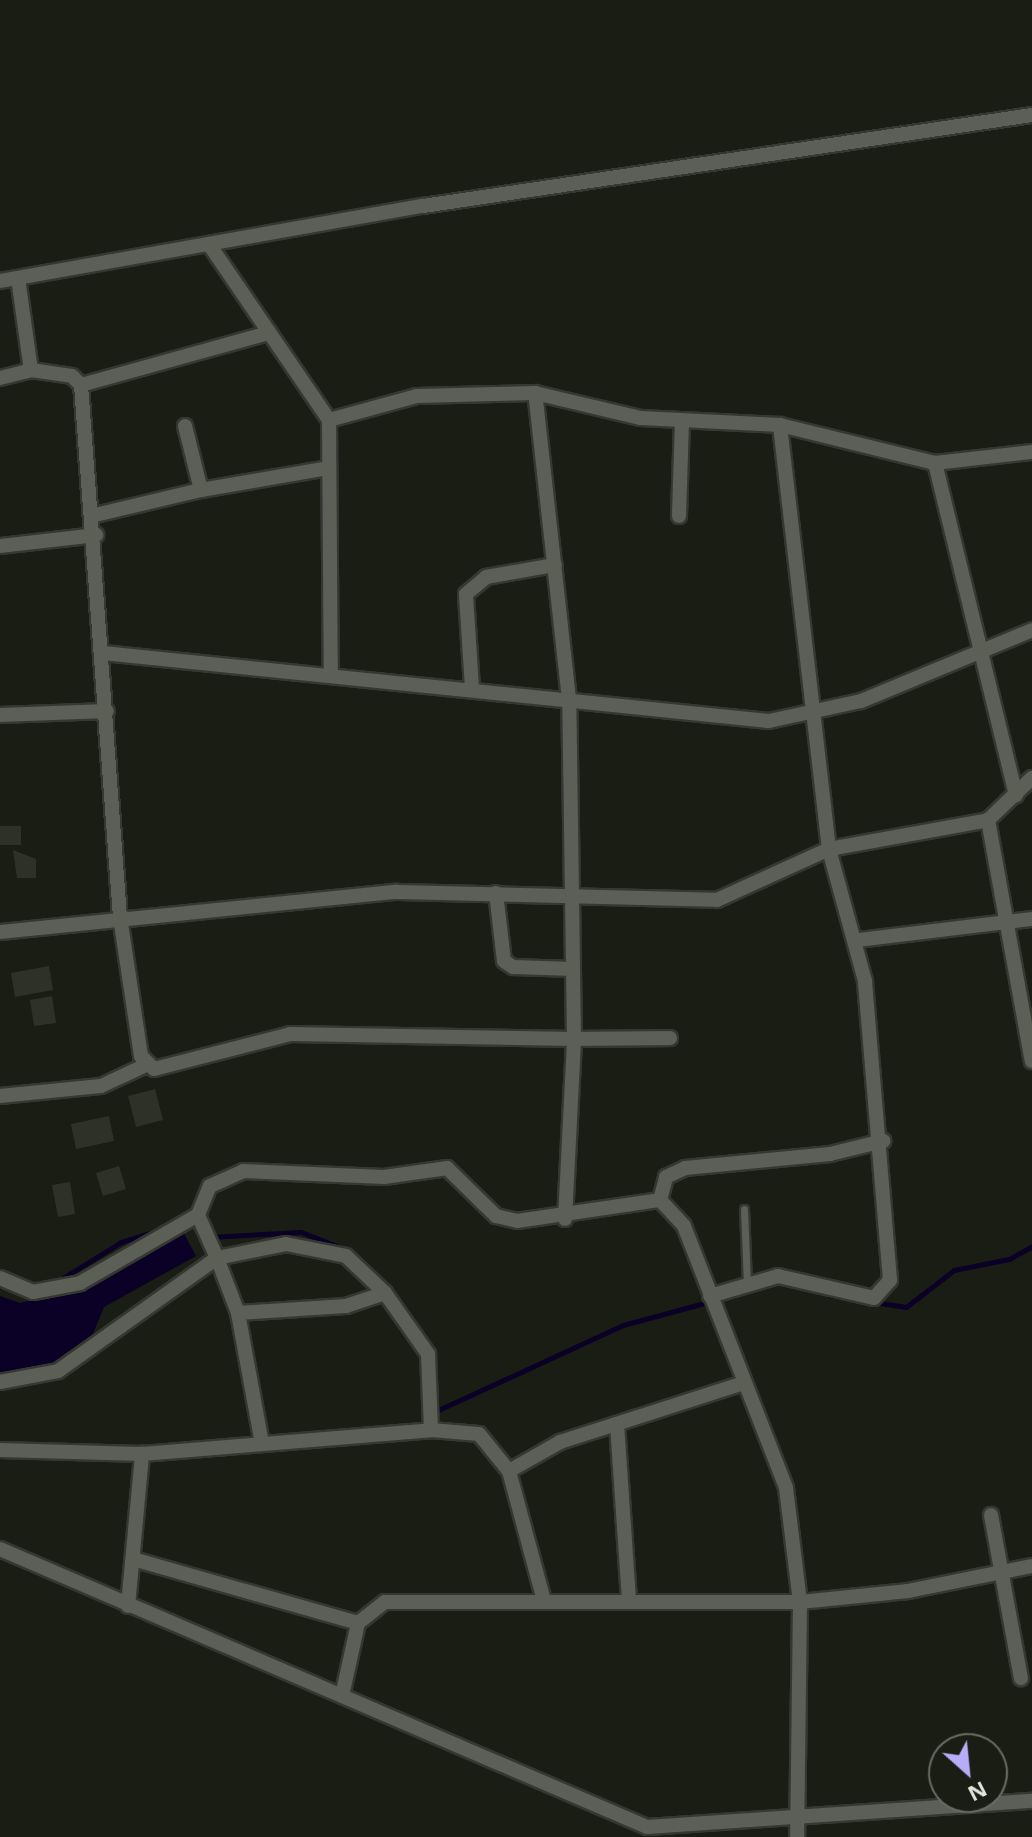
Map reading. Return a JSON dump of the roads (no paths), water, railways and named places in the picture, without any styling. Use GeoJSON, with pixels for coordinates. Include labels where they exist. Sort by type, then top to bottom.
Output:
{"type":"FeatureCollection","features":[{"type":"Feature","properties":{"kind":"street"},"geometry":{"type":"LineString","coordinates":[[0,281],[211,247],[423,206],[1032,115]]}},
{"type":"Feature","properties":{"kind":"street"},"geometry":{"type":"LineString","coordinates":[[211,247],[329,420],[331,675]]}},
{"type":"Feature","properties":{"kind":"street"},"geometry":{"type":"LineString","coordinates":[[18,278],[31,370]]}},
{"type":"Feature","properties":{"kind":"street"},"geometry":{"type":"LineString","coordinates":[[81,385],[269,333]]}},
{"type":"Feature","properties":{"kind":"street"},"geometry":{"type":"LineString","coordinates":[[0,378],[31,370],[72,376],[81,385],[95,515],[120,917],[144,1066]]}},
{"type":"Feature","properties":{"kind":"street"},"geometry":{"type":"LineString","coordinates":[[329,420],[417,396],[535,393],[682,422],[780,425],[935,463],[1032,452]]}},
{"type":"Feature","properties":{"kind":"street"},"geometry":{"type":"LineString","coordinates":[[535,393],[569,699],[574,1039],[565,1219]]}},
{"type":"Feature","properties":{"kind":"street"},"geometry":{"type":"LineString","coordinates":[[679,516],[682,422]]}},
{"type":"Feature","properties":{"kind":"street"},"geometry":{"type":"LineString","coordinates":[[709,1293],[778,1276],[872,1298],[885,1293],[891,1259],[883,1141],[858,940],[829,849],[809,712],[780,425]]}},
{"type":"Feature","properties":{"kind":"street"},"geometry":{"type":"LineString","coordinates":[[185,426],[201,490]]}},
{"type":"Feature","properties":{"kind":"street"},"geometry":{"type":"LineString","coordinates":[[935,463],[979,655],[1016,795]]}},
{"type":"Feature","properties":{"kind":"street"},"geometry":{"type":"LineString","coordinates":[[95,515],[201,490],[329,468]]}},
{"type":"Feature","properties":{"kind":"street"},"geometry":{"type":"LineString","coordinates":[[0,546],[96,535]]}},
{"type":"Feature","properties":{"kind":"street"},"geometry":{"type":"LineString","coordinates":[[472,688],[466,594],[486,577],[555,565]]}},
{"type":"Feature","properties":{"kind":"street"},"geometry":{"type":"LineString","coordinates":[[103,653],[472,688],[769,721],[861,701],[979,655],[1032,630]]}},
{"type":"Feature","properties":{"kind":"street"},"geometry":{"type":"LineString","coordinates":[[0,715],[107,711]]}},
{"type":"Feature","properties":{"kind":"street"},"geometry":{"type":"LineString","coordinates":[[0,932],[120,917],[396,892],[717,900],[829,849],[988,820],[1032,778]]}},
{"type":"Feature","properties":{"kind":"street"},"geometry":{"type":"LineString","coordinates":[[988,820],[1032,1061]]}},
{"type":"Feature","properties":{"kind":"street"},"geometry":{"type":"LineString","coordinates":[[496,893],[504,961],[573,969]]}},
{"type":"Feature","properties":{"kind":"street"},"geometry":{"type":"LineString","coordinates":[[858,940],[1032,919]]}},
{"type":"Feature","properties":{"kind":"street"},"geometry":{"type":"LineString","coordinates":[[0,1096],[101,1086],[144,1066],[304,1033],[670,1038]]}},
{"type":"Feature","properties":{"kind":"street"},"geometry":{"type":"LineString","coordinates":[[660,1200],[666,1177],[685,1168],[814,1156],[883,1141]]}},
{"type":"Feature","properties":{"kind":"street"},"geometry":{"type":"LineString","coordinates":[[0,1278],[33,1292],[80,1283],[198,1215],[210,1186],[243,1171],[384,1177],[447,1168],[496,1216],[565,1219],[660,1200]]}},
{"type":"Feature","properties":{"kind":"street"},"geometry":{"type":"LineString","coordinates":[[660,1200],[684,1226],[786,1488],[800,1602],[797,1837]]}},
{"type":"Feature","properties":{"kind":"street"},"geometry":{"type":"LineString","coordinates":[[198,1215],[238,1313],[262,1444]]}},
{"type":"Feature","properties":{"kind":"street"},"geometry":{"type":"LineString","coordinates":[[0,1382],[58,1371],[217,1258],[286,1244],[319,1246],[346,1256],[385,1293],[428,1354],[431,1430]]}},
{"type":"Feature","properties":{"kind":"street"},"geometry":{"type":"LineString","coordinates":[[238,1313],[346,1306],[385,1293]]}},
{"type":"Feature","properties":{"kind":"street"},"geometry":{"type":"LineString","coordinates":[[509,1471],[560,1442],[744,1383]]}},
{"type":"Feature","properties":{"kind":"street"},"geometry":{"type":"LineString","coordinates":[[617,1424],[629,1600]]}},
{"type":"Feature","properties":{"kind":"street"},"geometry":{"type":"LineString","coordinates":[[0,1450],[142,1454],[431,1430],[479,1434],[509,1471],[544,1601]]}},
{"type":"Feature","properties":{"kind":"street"},"geometry":{"type":"LineString","coordinates":[[128,1606],[142,1454]]}},
{"type":"Feature","properties":{"kind":"street"},"geometry":{"type":"LineString","coordinates":[[991,1515],[1021,1678]]}},
{"type":"Feature","properties":{"kind":"street"},"geometry":{"type":"LineString","coordinates":[[0,1549],[647,1827],[1032,1801]]}},
{"type":"Feature","properties":{"kind":"street"},"geometry":{"type":"LineString","coordinates":[[133,1559],[358,1623]]}},
{"type":"Feature","properties":{"kind":"street"},"geometry":{"type":"LineString","coordinates":[[342,1696],[358,1623],[385,1602],[800,1602],[1001,1575],[1032,1566]]}},
{"type":"Feature","properties":{"kind":"lane"},"geometry":{"type":"LineString","coordinates":[[744,1209],[747,1284]]}},
{"type":"Feature","properties":{"kind":"waterway"},"geometry":{"type":"LineString","coordinates":[[58,1281],[121,1242],[166,1228]]}},
{"type":"Feature","properties":{"kind":"waterway"},"geometry":{"type":"LineString","coordinates":[[209,1237],[301,1232],[347,1250]]}},
{"type":"Feature","properties":{"kind":"waterway"},"geometry":{"type":"LineString","coordinates":[[829,1295],[906,1307],[954,1270],[1009,1259],[1032,1246]]}},
{"type":"Feature","properties":{"kind":"waterway"},"geometry":{"type":"LineString","coordinates":[[0,1286],[18,1291]]}},
{"type":"Feature","properties":{"kind":"waterway"},"geometry":{"type":"LineString","coordinates":[[434,1412],[623,1325],[712,1301]]}}]}
